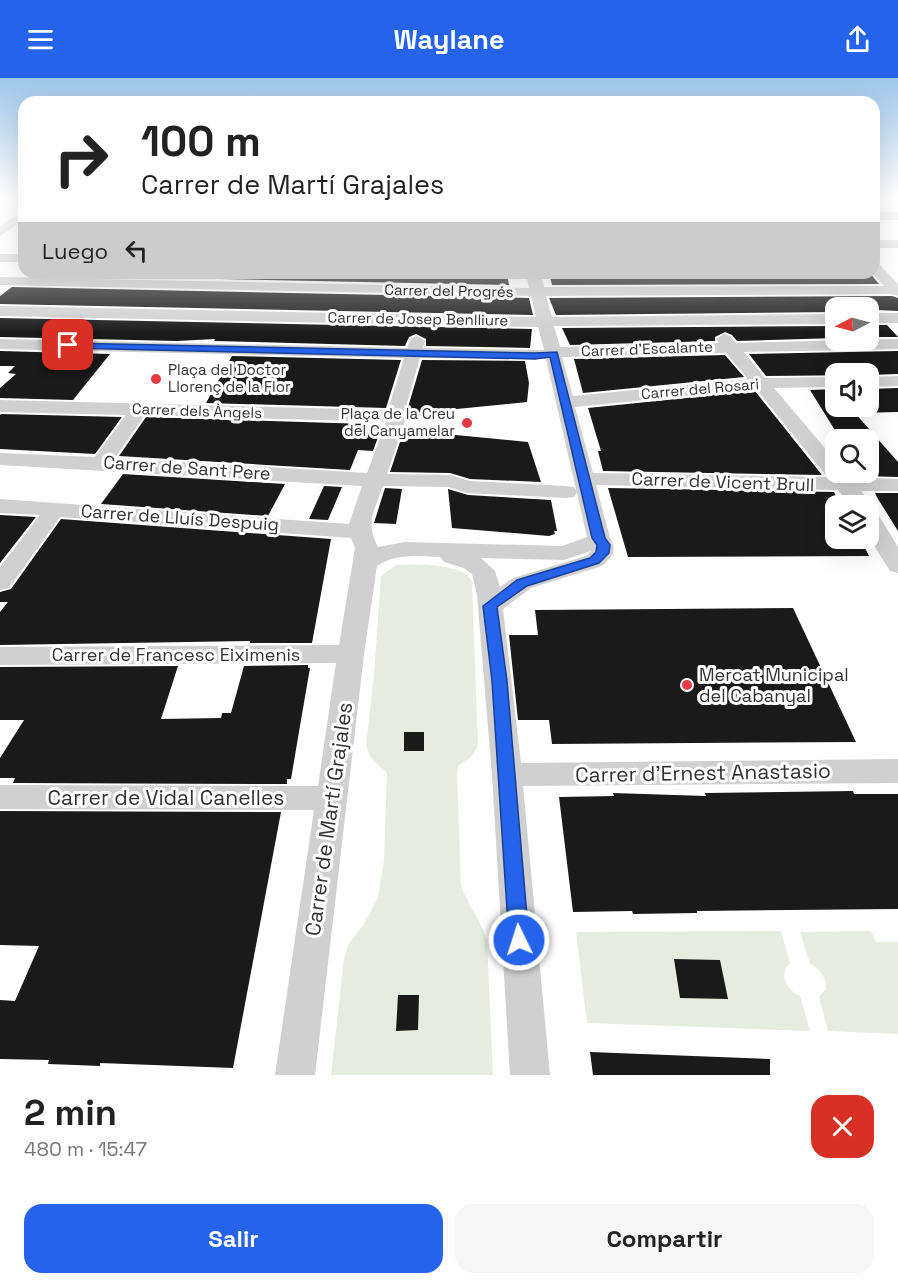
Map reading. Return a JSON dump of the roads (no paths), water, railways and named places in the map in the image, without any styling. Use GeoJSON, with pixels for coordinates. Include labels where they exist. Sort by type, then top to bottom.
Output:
{"type":"FeatureCollection","features":[{"type":"Feature","properties":{"kind":"street"},"geometry":{"type":"LineString","coordinates":[[880,244],[898,244]]}},
{"type":"Feature","properties":{"kind":"street"},"geometry":{"type":"LineString","coordinates":[[0,258],[18,258]]}},
{"type":"Feature","properties":{"kind":"street"},"geometry":{"type":"LineString","coordinates":[[880,267],[898,267]]}},
{"type":"Feature","properties":{"kind":"street"},"geometry":{"type":"LineString","coordinates":[[880,272],[897,290]]}},
{"type":"Feature","properties":{"kind":"street","name":"Carrer del Progrés"},"geometry":{"type":"LineString","coordinates":[[0,281],[30,279]]}},
{"type":"Feature","properties":{"kind":"street"},"geometry":{"type":"LineString","coordinates":[[3,313],[44,279]]}},
{"type":"Feature","properties":{"kind":"street","name":"Carrer del Progrés"},"geometry":{"type":"LineString","coordinates":[[68,279],[426,291],[536,282],[689,290],[897,290]]}},
{"type":"Feature","properties":{"kind":"street"},"geometry":{"type":"LineString","coordinates":[[191,336],[232,279]]}},
{"type":"Feature","properties":{"kind":"street"},"geometry":{"type":"LineString","coordinates":[[359,532],[360,521],[378,480],[395,425],[395,416],[414,354],[427,279]]}},
{"type":"Feature","properties":{"kind":"street"},"geometry":{"type":"LineString","coordinates":[[682,279],[730,347],[854,495]]}},
{"type":"Feature","properties":{"kind":"street"},"geometry":{"type":"LineString","coordinates":[[490,606],[522,583],[594,561],[603,553],[603,545],[599,538],[536,282]]}},
{"type":"Feature","properties":{"kind":"street","name":"Carrer de Josep Benlliure"},"geometry":{"type":"LineString","coordinates":[[3,313],[545,322],[825,319]]}},
{"type":"Feature","properties":{"kind":"street"},"geometry":{"type":"LineString","coordinates":[[879,318],[898,318]]}},
{"type":"Feature","properties":{"kind":"street","name":"Carrer d'Escalante"},"geometry":{"type":"LineString","coordinates":[[0,344],[535,356],[570,351],[898,344]]}},
{"type":"Feature","properties":{"kind":"street"},"geometry":{"type":"LineString","coordinates":[[879,382],[898,381]]}},
{"type":"Feature","properties":{"kind":"street","name":"Carrer del Rosari"},"geometry":{"type":"LineString","coordinates":[[566,402],[760,383],[825,382]]}},
{"type":"Feature","properties":{"kind":"street","name":"Carrer dels Àngels"},"geometry":{"type":"LineString","coordinates":[[0,406],[395,416]]}},
{"type":"Feature","properties":{"kind":"street"},"geometry":{"type":"LineString","coordinates":[[101,463],[139,410]]}},
{"type":"Feature","properties":{"kind":"street","name":"Carrer de Sant Pere"},"geometry":{"type":"LineString","coordinates":[[0,459],[378,480],[450,481],[468,487],[567,492]]}},
{"type":"Feature","properties":{"kind":"street","name":"Carrer de Vicent Brull"},"geometry":{"type":"LineString","coordinates":[[584,478],[898,485]]}},
{"type":"Feature","properties":{"kind":"street","name":"Carrer de Lluís Despuig"},"geometry":{"type":"LineString","coordinates":[[0,506],[359,532]]}},
{"type":"Feature","properties":{"kind":"street"},"geometry":{"type":"LineString","coordinates":[[0,583],[50,518]]}},
{"type":"Feature","properties":{"kind":"street","name":"Carrer de Martí Grajales"},"geometry":{"type":"LineString","coordinates":[[295,1075],[351,654],[366,564],[367,548],[359,532]]}},
{"type":"Feature","properties":{"kind":"street"},"geometry":{"type":"LineString","coordinates":[[879,534],[898,566]]}},
{"type":"Feature","properties":{"kind":"street"},"geometry":{"type":"LineString","coordinates":[[366,564],[374,556],[405,549],[564,554],[599,538]]}},
{"type":"Feature","properties":{"kind":"street"},"geometry":{"type":"LineString","coordinates":[[405,549],[462,558],[483,568],[487,575],[507,775],[530,1075]]}},
{"type":"Feature","properties":{"kind":"street","name":"Carrer de Francesc Eiximenis"},"geometry":{"type":"LineString","coordinates":[[0,656],[351,654]]}},
{"type":"Feature","properties":{"kind":"street","name":"Carrer d'Ernest Anastasio"},"geometry":{"type":"LineString","coordinates":[[507,775],[898,771]]}},
{"type":"Feature","properties":{"kind":"street","name":"Carrer de Vidal Canelles"},"geometry":{"type":"LineString","coordinates":[[0,797],[332,798]]}},
{"type":"Feature","properties":{"kind":"place","name":"Plaça del Doctor Llorenç de la Flor"},"geometry":{"type":"Point","coordinates":[156,379]}},
{"type":"Feature","properties":{"kind":"place","name":"Plaça de la Creu del Canyamelar"},"geometry":{"type":"Point","coordinates":[467,423]}},
{"type":"Feature","properties":{"kind":"place","name":"Mercat Municipal del Cabanyal"},"geometry":{"type":"Point","coordinates":[687,685]}}]}
